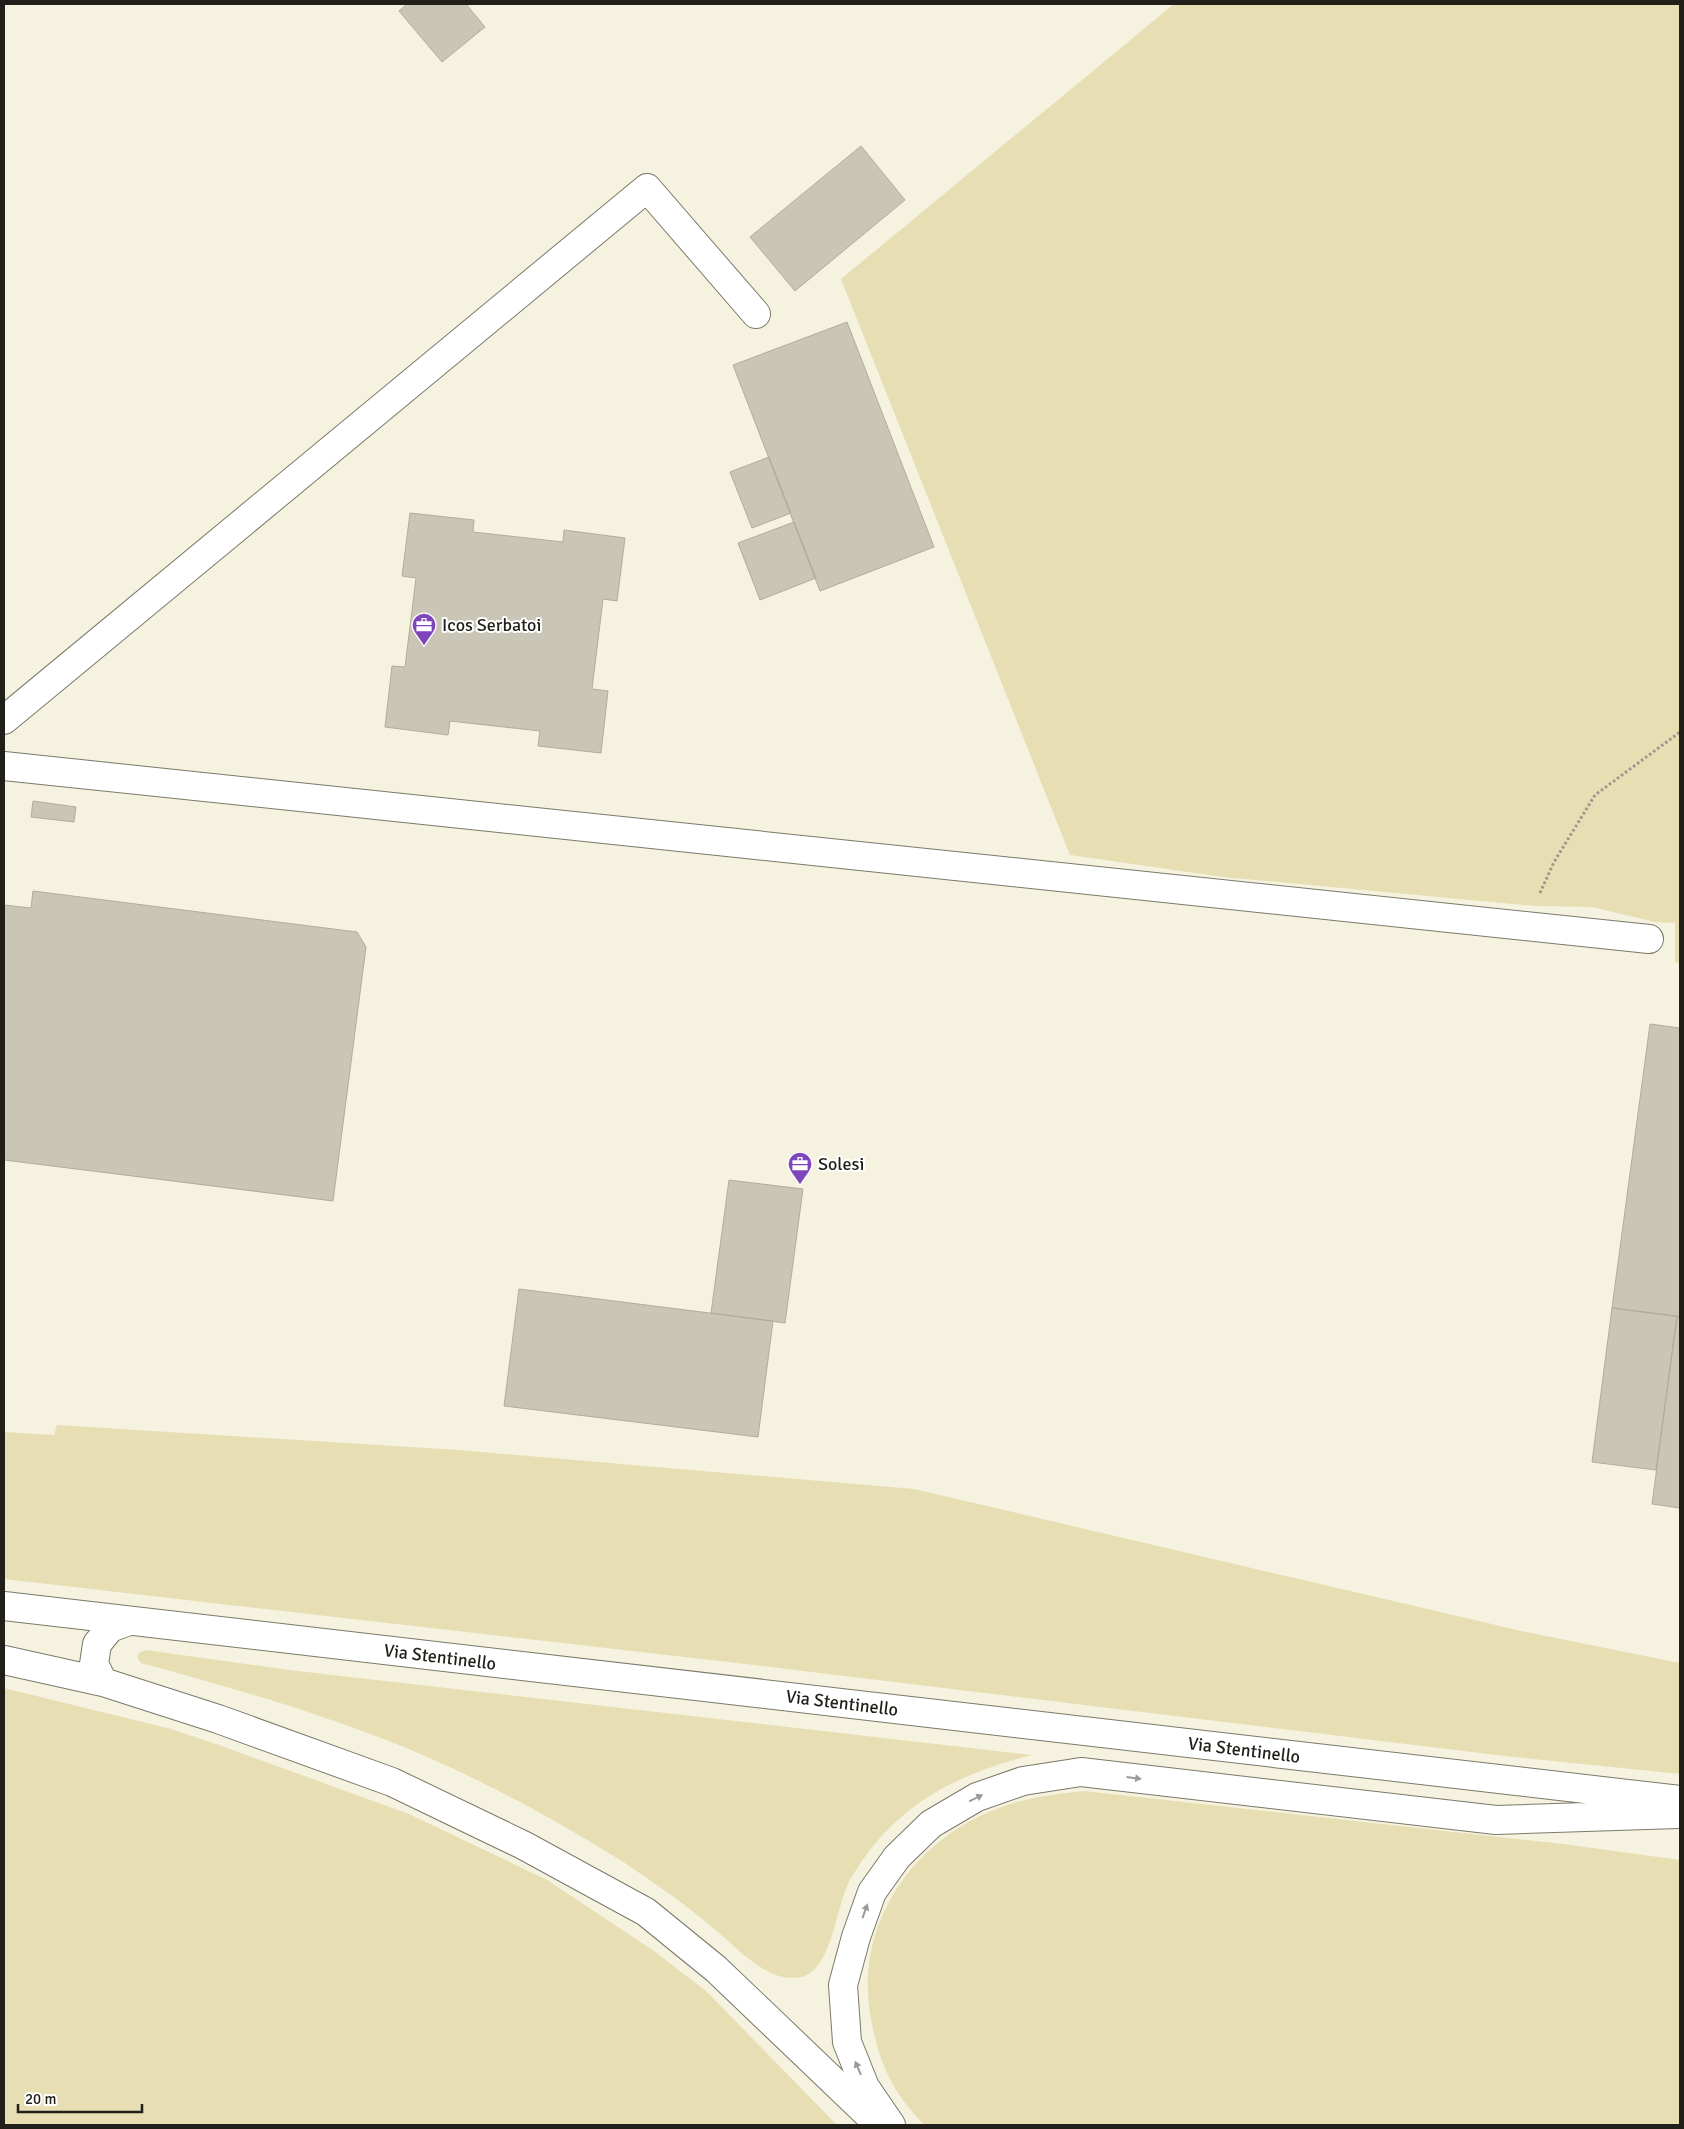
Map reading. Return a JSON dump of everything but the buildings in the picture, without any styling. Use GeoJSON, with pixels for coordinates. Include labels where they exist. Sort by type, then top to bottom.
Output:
{"type":"FeatureCollection","features":[{"type":"Feature","properties":{"kind":"street"},"geometry":{"type":"LineString","coordinates":[[4,720],[647,188],[756,314]]}},
{"type":"Feature","properties":{"kind":"street"},"geometry":{"type":"LineString","coordinates":[[4,766],[1650,939]]}},
{"type":"Feature","properties":{"kind":"street","name":"Via Stentinello"},"geometry":{"type":"LineString","coordinates":[[4,1606],[1680,1800]]}},
{"type":"Feature","properties":{"kind":"street"},"geometry":{"type":"LineString","coordinates":[[103,1682],[94,1664],[97,1644],[110,1628],[129,1621]]}},
{"type":"Feature","properties":{"kind":"street"},"geometry":{"type":"LineString","coordinates":[[4,1660],[103,1682],[218,1719],[392,1782],[523,1845],[646,1912],[716,1969],[879,2125]]}},
{"type":"Feature","properties":{"kind":"street"},"geometry":{"type":"LineString","coordinates":[[891,2125],[865,2086],[847,2042],[843,1985],[856,1937],[872,1892],[897,1857],[931,1824],[977,1797],[1023,1781],[1081,1772],[1496,1820],[1680,1814]]}},
{"type":"Feature","properties":{"kind":"path"},"geometry":{"type":"LineString","coordinates":[[1531,927],[1535,906],[1554,862],[1595,795],[1680,732]]}},
{"type":"Feature","properties":{"kind":"shaded area"},"geometry":{"type":"Polygon","coordinates":[[[1174,4],[1680,4],[1680,963],[1675,962],[1675,923],[1655,922],[1592,907],[1535,906],[1223,877],[1070,855],[841,279],[1174,4]]]}},
{"type":"Feature","properties":{"kind":"shaded area"},"geometry":{"type":"Polygon","coordinates":[[[57,1425],[458,1450],[914,1489],[1526,1632],[1680,1663],[1680,1774],[1505,1756],[754,1665],[4,1579],[4,1432],[54,1435],[57,1425]]]}},
{"type":"Feature","properties":{"kind":"shaded area"},"geometry":{"type":"Polygon","coordinates":[[[146,1650],[289,1670],[1032,1755],[1003,1763],[951,1784],[928,1797],[906,1813],[885,1832],[867,1854],[850,1880],[822,1960],[805,1976],[797,1978],[785,1977],[773,1974],[757,1965],[689,1908],[625,1863],[562,1825],[510,1797],[404,1747],[340,1723],[208,1681],[141,1663],[137,1657],[139,1653],[146,1650]]]}},
{"type":"Feature","properties":{"kind":"shaded area"},"geometry":{"type":"Polygon","coordinates":[[[4,1688],[171,1729],[216,1744],[409,1814],[547,1880],[654,1951],[706,1991],[837,2125],[4,2125],[4,1688]]]}},
{"type":"Feature","properties":{"kind":"shaded area"},"geometry":{"type":"Polygon","coordinates":[[[1084,1791],[1563,1844],[1680,1860],[1680,2125],[924,2125],[903,2101],[889,2077],[883,2064],[871,2019],[868,1984],[871,1951],[881,1919],[896,1889],[917,1863],[941,1840],[970,1821],[1002,1807],[1032,1798],[1084,1791]]]}},
{"type":"Feature","properties":{"kind":"place","name":"Icos Serbatoi"},"geometry":{"type":"Point","coordinates":[424,646]}},
{"type":"Feature","properties":{"kind":"place","name":"Solesi"},"geometry":{"type":"Point","coordinates":[800,1185]}}]}
